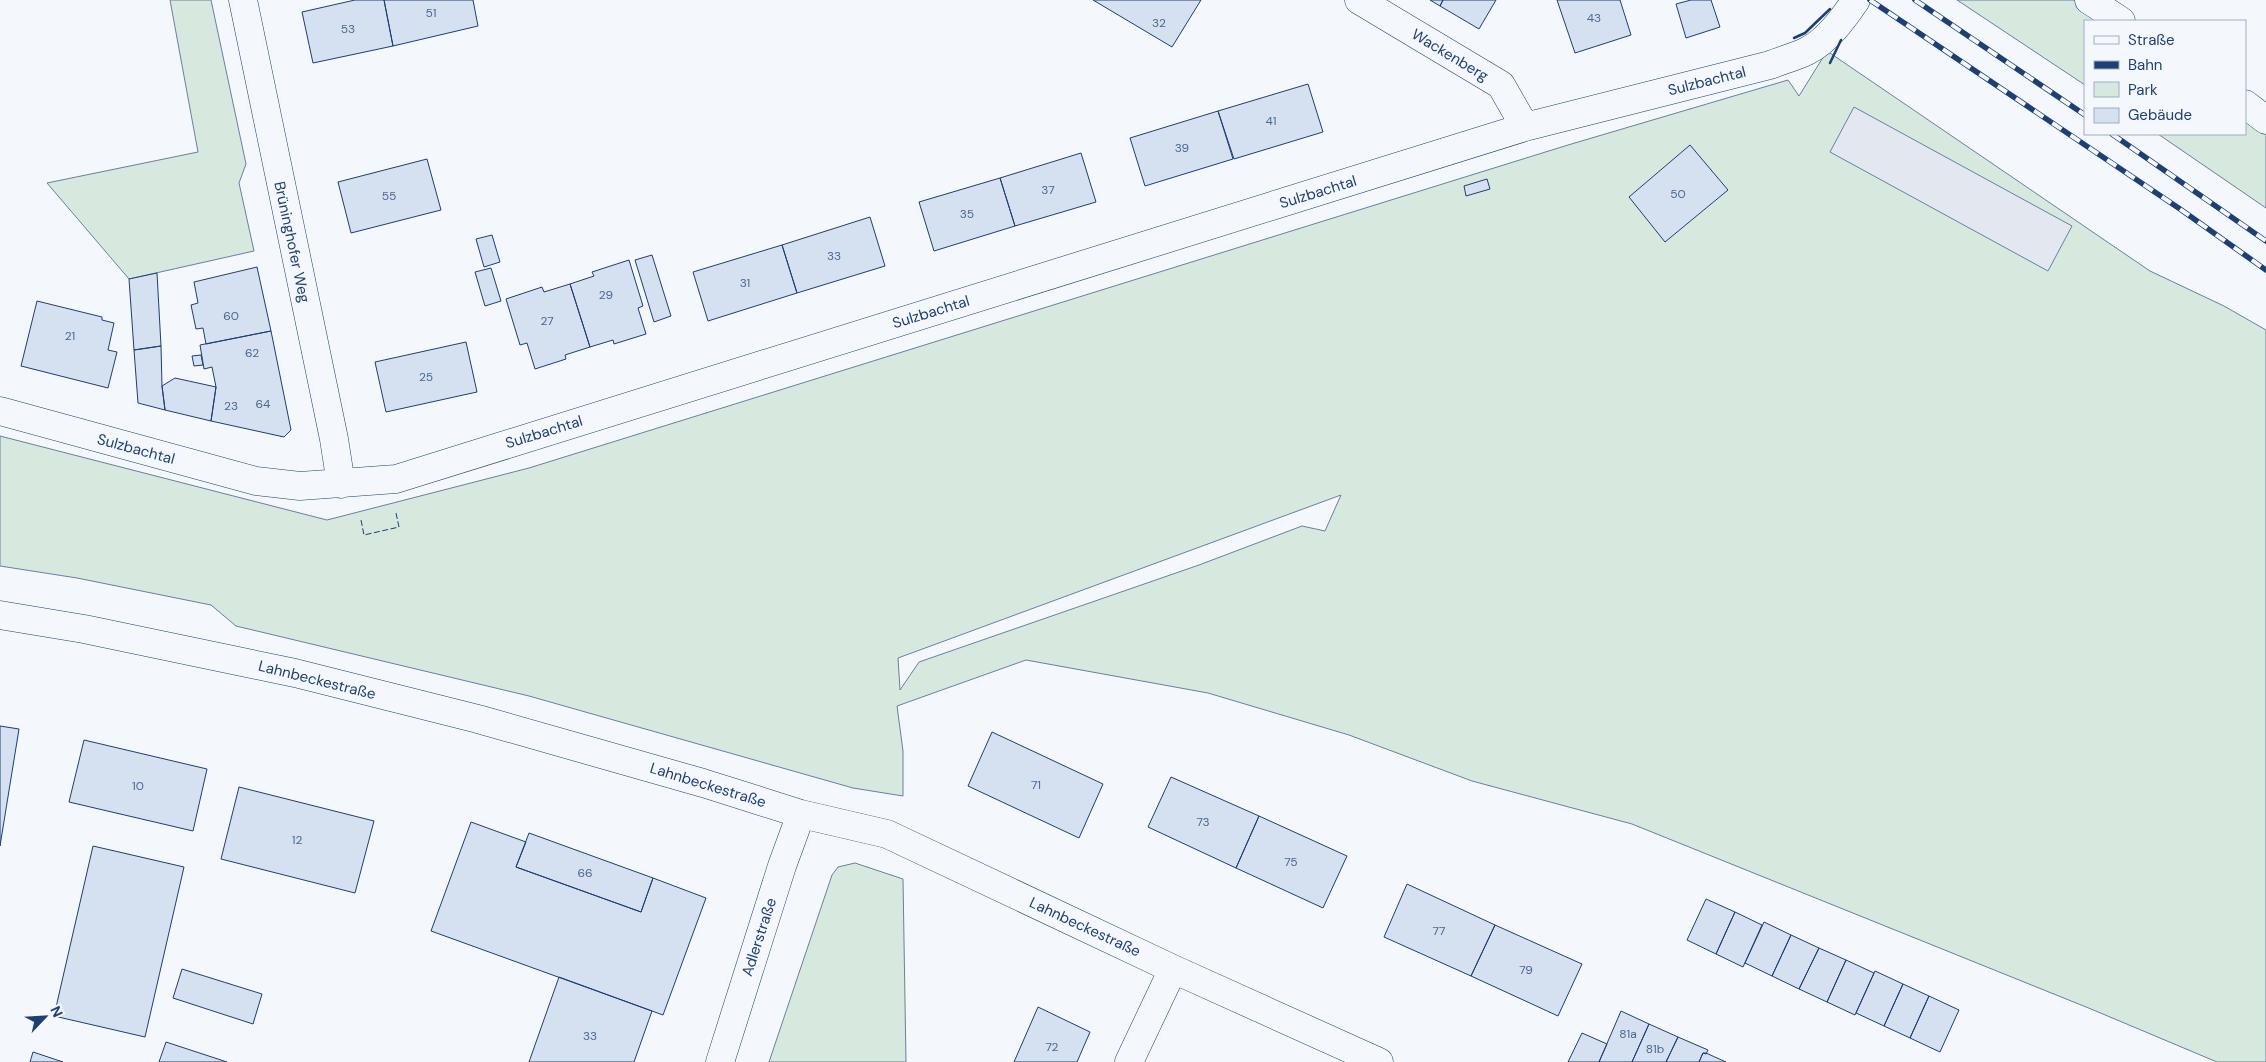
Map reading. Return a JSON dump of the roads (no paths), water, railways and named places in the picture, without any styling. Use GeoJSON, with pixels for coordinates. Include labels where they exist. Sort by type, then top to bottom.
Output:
{"type":"FeatureCollection","features":[{"type":"Feature","properties":{"kind":"street","name":"Brüninghofer Weg"},"geometry":{"type":"LineString","coordinates":[[243,0],[334,439],[341,484]]}},
{"type":"Feature","properties":{"kind":"street","name":"Wackenberg"},"geometry":{"type":"LineString","coordinates":[[1359,0],[1500,85],[1525,127]]}},
{"type":"Feature","properties":{"kind":"street"},"geometry":{"type":"LineString","coordinates":[[2089,0],[2120,20]]}},
{"type":"Feature","properties":{"kind":"street","name":"Sulzbachtal"},"geometry":{"type":"LineString","coordinates":[[0,411],[256,482],[300,486],[396,478],[1525,127],[1770,65],[1808,50],[1828,35],[1850,8]]}},
{"type":"Feature","properties":{"kind":"street"},"geometry":{"type":"LineString","coordinates":[[2246,105],[2266,120]]}},
{"type":"Feature","properties":{"kind":"street","name":"Lahnbeckestraße"},"geometry":{"type":"LineString","coordinates":[[0,615],[84,629],[295,673],[478,719],[703,783],[801,814],[887,834],[1172,969],[1379,1062]]}},
{"type":"Feature","properties":{"kind":"street","name":"Adlerstraße"},"geometry":{"type":"LineString","coordinates":[[720,1062],[782,866],[801,814]]}},
{"type":"Feature","properties":{"kind":"street"},"geometry":{"type":"LineString","coordinates":[[1129,1062],[1172,969]]}},
{"type":"Feature","properties":{"kind":"railway"},"geometry":{"type":"LineString","coordinates":[[1870,0],[2180,209],[2266,270]]}},
{"type":"Feature","properties":{"kind":"railway"},"geometry":{"type":"LineString","coordinates":[[1915,0],[2084,114]]}},
{"type":"Feature","properties":{"kind":"railway"},"geometry":{"type":"LineString","coordinates":[[2113,135],[2266,241]]}}]}
